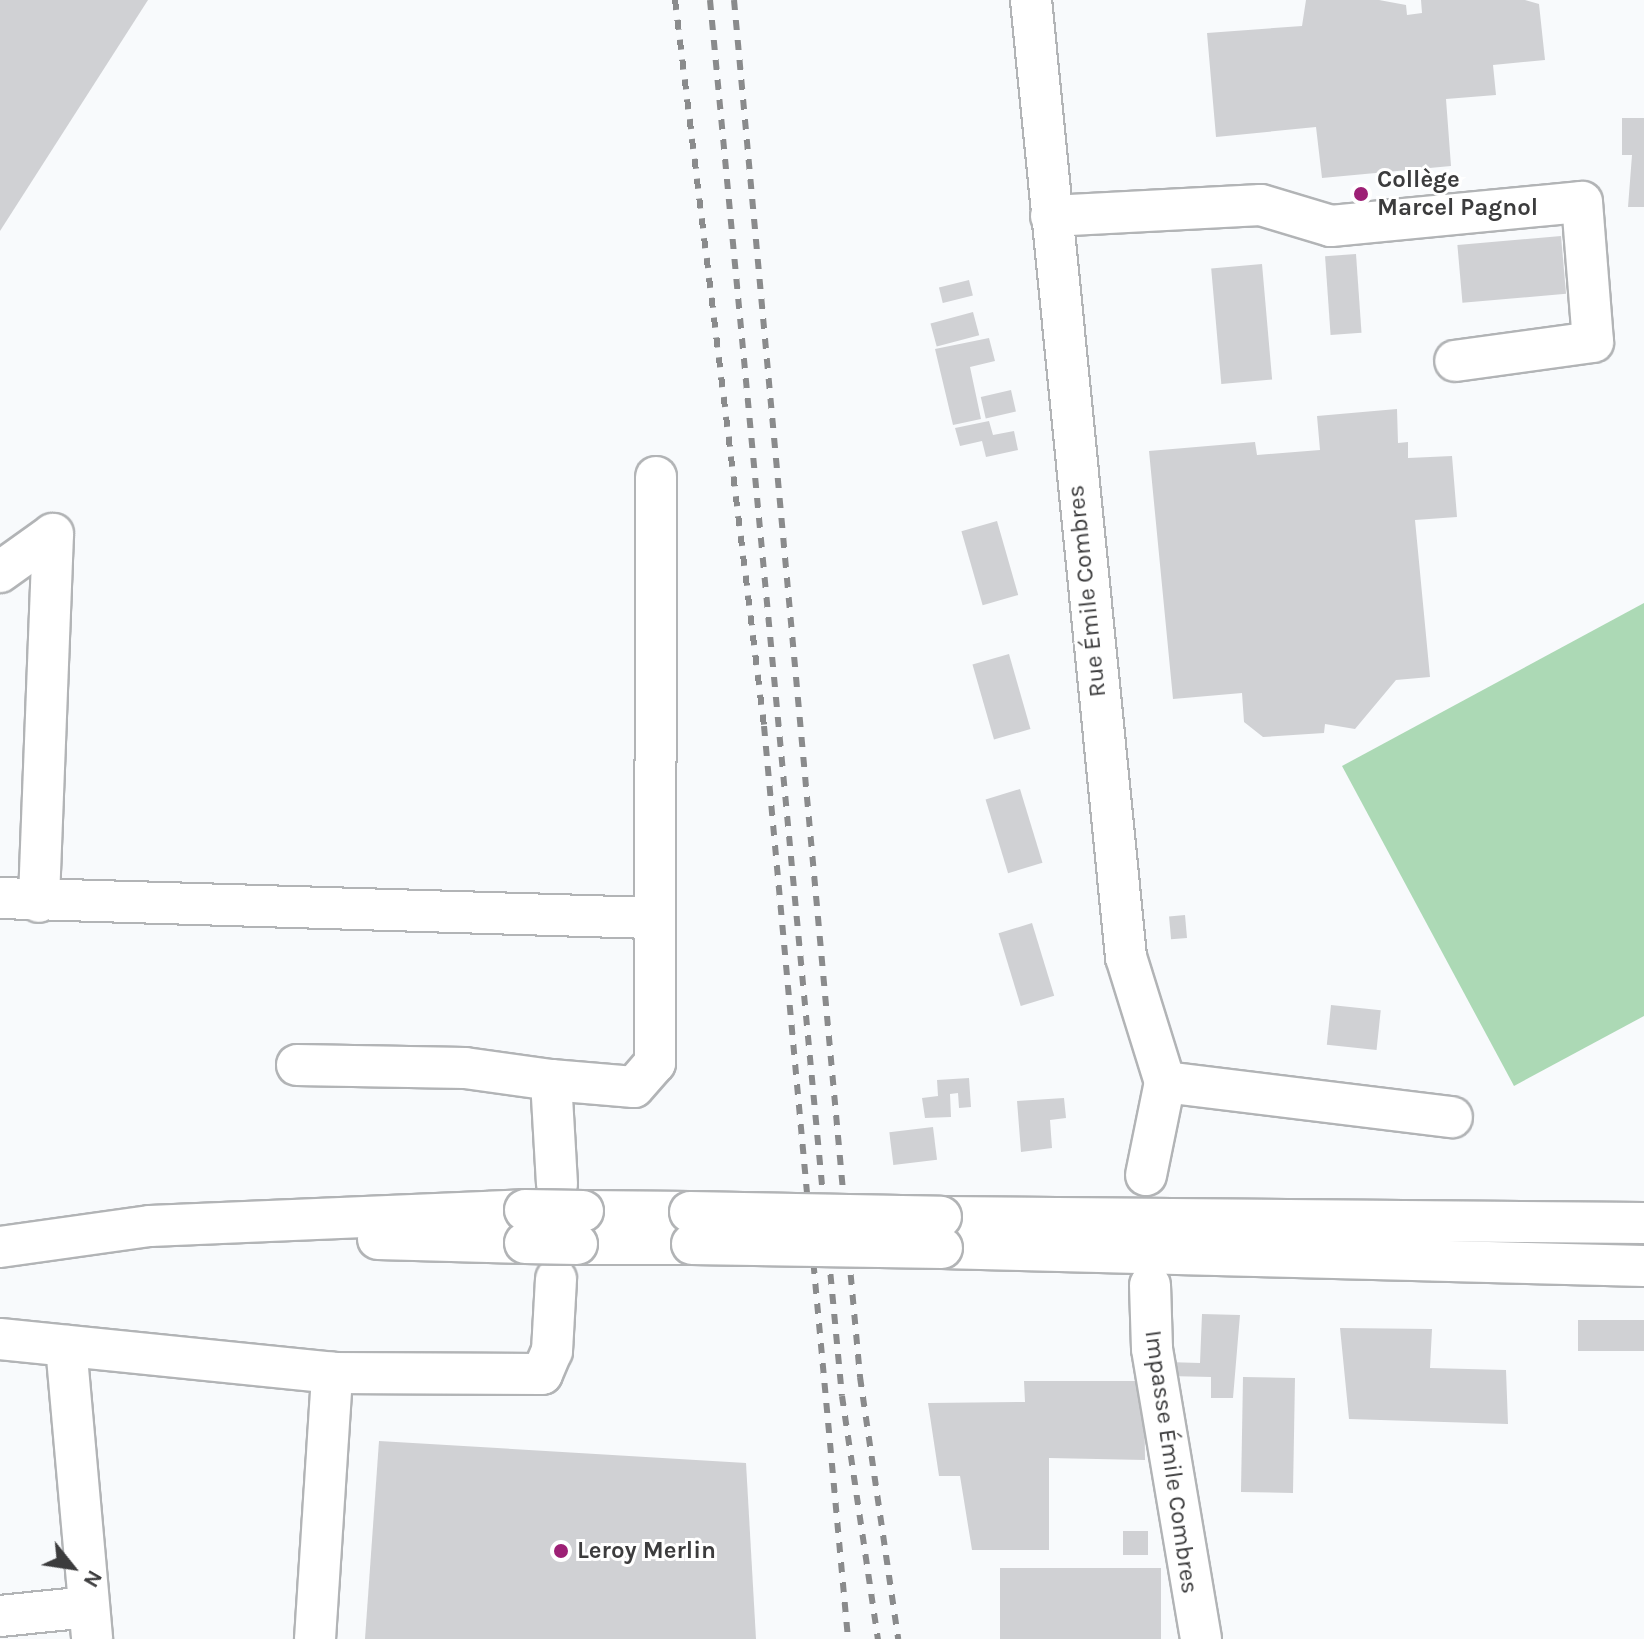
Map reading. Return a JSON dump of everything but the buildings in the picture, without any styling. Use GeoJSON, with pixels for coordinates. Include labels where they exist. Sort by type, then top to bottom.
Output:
{"type":"FeatureCollection","features":[{"type":"Feature","properties":{"kind":"street","name":"Rue Émile Combres"},"geometry":{"type":"LineString","coordinates":[[1031,0],[1126,957],[1165,1082],[1146,1175]]}},
{"type":"Feature","properties":{"kind":"street"},"geometry":{"type":"LineString","coordinates":[[1051,216],[1261,205],[1331,226],[1582,202],[1593,342],[1455,361]]}},
{"type":"Feature","properties":{"kind":"street"},"geometry":{"type":"LineString","coordinates":[[297,1065],[465,1068],[634,1087],[655,1063],[651,918],[656,477]]}},
{"type":"Feature","properties":{"kind":"street"},"geometry":{"type":"LineString","coordinates":[[0,572],[53,534],[19,900],[651,918]]}},
{"type":"Feature","properties":{"kind":"street"},"geometry":{"type":"LineString","coordinates":[[551,1080],[573,1213]]}},
{"type":"Feature","properties":{"kind":"street"},"geometry":{"type":"LineString","coordinates":[[1165,1082],[1452,1117]]}},
{"type":"Feature","properties":{"kind":"street"},"geometry":{"type":"LineString","coordinates":[[0,1268],[152,1247],[525,1226],[573,1213],[691,1228],[941,1232],[1644,1223]]}},
{"type":"Feature","properties":{"kind":"street"},"geometry":{"type":"LineString","coordinates":[[0,1247],[150,1226],[525,1226]]}},
{"type":"Feature","properties":{"kind":"street"},"geometry":{"type":"LineString","coordinates":[[941,1232],[1644,1266]]}},
{"type":"Feature","properties":{"kind":"street"},"geometry":{"type":"LineString","coordinates":[[0,1339],[332,1373],[542,1374],[552,1351],[556,1279]]}},
{"type":"Feature","properties":{"kind":"street","name":"Impasse Émile Combres"},"geometry":{"type":"LineString","coordinates":[[1150,1285],[1152,1349],[1201,1639]]}},
{"type":"Feature","properties":{"kind":"street"},"geometry":{"type":"LineString","coordinates":[[0,1616],[90,1623],[66,1346]]}},
{"type":"Feature","properties":{"kind":"street"},"geometry":{"type":"LineString","coordinates":[[315,1639],[332,1373]]}},
{"type":"Feature","properties":{"kind":"green space"},"geometry":{"type":"Polygon","coordinates":[[[1644,603],[1644,1016],[1514,1086],[1342,766],[1644,603]]]}},
{"type":"Feature","properties":{"kind":"railway"},"geometry":{"type":"LineString","coordinates":[[675,0],[764,726],[848,1639]]}},
{"type":"Feature","properties":{"kind":"railway"},"geometry":{"type":"LineString","coordinates":[[710,0],[842,1396],[878,1639]]}},
{"type":"Feature","properties":{"kind":"railway"},"geometry":{"type":"LineString","coordinates":[[734,0],[860,1377],[898,1639]]}},
{"type":"Feature","properties":{"kind":"place","name":"Collège Marcel Pagnol"},"geometry":{"type":"Point","coordinates":[1361,194]}},
{"type":"Feature","properties":{"kind":"place","name":"Leroy Merlin"},"geometry":{"type":"Point","coordinates":[561,1551]}}]}
